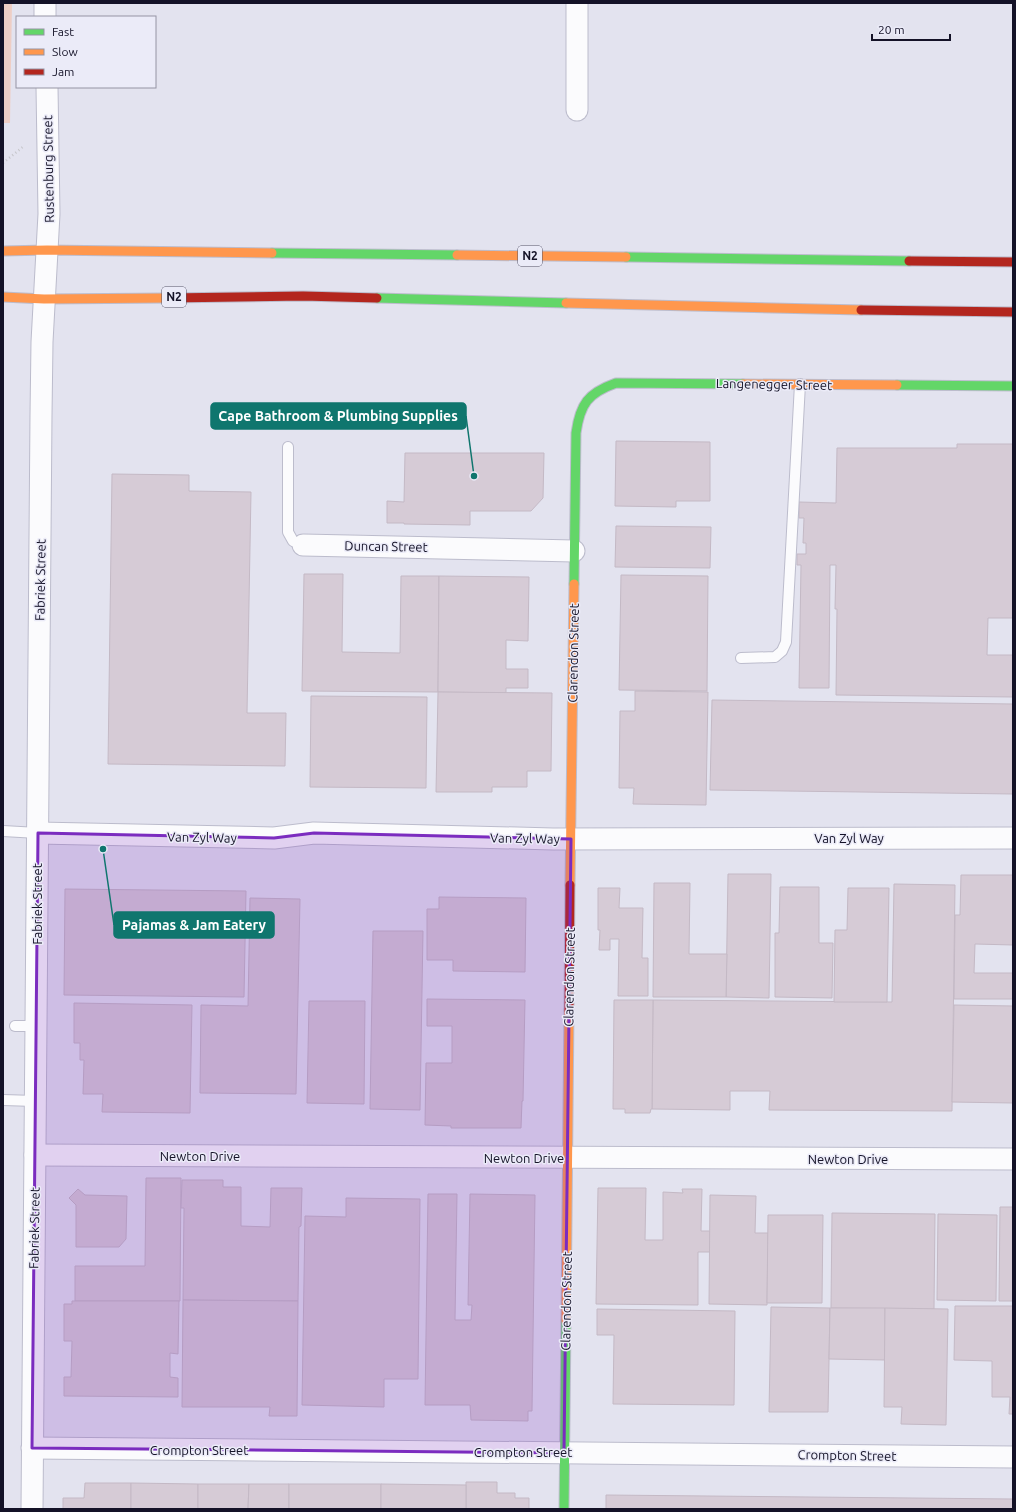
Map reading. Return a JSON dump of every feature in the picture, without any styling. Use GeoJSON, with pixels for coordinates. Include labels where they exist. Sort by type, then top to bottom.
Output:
{"type":"FeatureCollection","features":[{"type":"Feature","properties":{"kind":"main road","name":"N2"},"geometry":{"type":"LineString","coordinates":[[3,251],[47,250],[1013,262]]}},
{"type":"Feature","properties":{"kind":"main road","name":"N2"},"geometry":{"type":"LineString","coordinates":[[3,297],[44,299],[303,296],[825,309],[1013,312]]}},
{"type":"Feature","properties":{"kind":"main road","name":"Langenegger Street"},"geometry":{"type":"LineString","coordinates":[[575,445],[576,426],[579,414],[585,402],[593,393],[604,386],[616,383],[1013,386]]}},
{"type":"Feature","properties":{"kind":"main road","name":"Clarendon Street"},"geometry":{"type":"LineString","coordinates":[[564,1509],[575,445]]}},
{"type":"Feature","properties":{"kind":"street"},"geometry":{"type":"LineString","coordinates":[[45,3],[46,16]]}},
{"type":"Feature","properties":{"kind":"street"},"geometry":{"type":"LineString","coordinates":[[577,3],[577,110]]}},
{"type":"Feature","properties":{"kind":"street","name":"Rustenburg Street"},"geometry":{"type":"LineString","coordinates":[[44,299],[49,214],[47,88]]}},
{"type":"Feature","properties":{"kind":"street","name":"Fabriek Street"},"geometry":{"type":"LineString","coordinates":[[32,1509],[41,415],[44,299]]}},
{"type":"Feature","properties":{"kind":"street","name":"Duncan Street"},"geometry":{"type":"LineString","coordinates":[[303,544],[574,551]]}},
{"type":"Feature","properties":{"kind":"street","name":"Van Zyl Way"},"geometry":{"type":"LineString","coordinates":[[38,833],[274,838],[314,833],[571,839],[1013,838]]}},
{"type":"Feature","properties":{"kind":"street","name":"Newton Drive"},"geometry":{"type":"LineString","coordinates":[[35,1155],[1013,1159]]}},
{"type":"Feature","properties":{"kind":"street","name":"Crompton Street"},"geometry":{"type":"LineString","coordinates":[[32,1448],[1013,1457]]}},
{"type":"Feature","properties":{"kind":"lane"},"geometry":{"type":"LineString","coordinates":[[741,658],[776,657],[782,651],[786,642],[800,384]]}},
{"type":"Feature","properties":{"kind":"lane","name":"Duncan Street"},"geometry":{"type":"LineString","coordinates":[[288,447],[288,532],[293,541],[303,544]]}},
{"type":"Feature","properties":{"kind":"lane"},"geometry":{"type":"LineString","coordinates":[[3,831],[38,833]]}},
{"type":"Feature","properties":{"kind":"lane"},"geometry":{"type":"LineString","coordinates":[[15,1026],[36,1026]]}},
{"type":"Feature","properties":{"kind":"lane"},"geometry":{"type":"LineString","coordinates":[[3,1100],[35,1101]]}},
{"type":"Feature","properties":{"kind":"highlighted area"},"geometry":{"type":"Polygon","coordinates":[[[38,833],[274,838],[314,833],[571,839],[564,1453],[32,1448],[38,833]]]}},
{"type":"Feature","properties":{"kind":"shaded area"},"geometry":{"type":"Polygon","coordinates":[[[3,3],[12,3],[10,123],[3,123],[3,3]]]}},
{"type":"Feature","properties":{"kind":"building"},"geometry":{"type":"Polygon","coordinates":[[[616,441],[710,442],[710,501],[676,501],[676,507],[615,506],[616,441]]]}},
{"type":"Feature","properties":{"kind":"building"},"geometry":{"type":"Polygon","coordinates":[[[957,444],[1013,444],[1013,618],[988,618],[987,655],[1013,655],[1013,697],[836,695],[836,565],[830,565],[829,688],[799,688],[801,565],[797,565],[797,554],[806,554],[806,543],[803,543],[804,518],[799,518],[799,502],[836,503],[837,448],[957,448],[957,444]]]}},
{"type":"Feature","properties":{"kind":"building"},"geometry":{"type":"Polygon","coordinates":[[[405,453],[544,453],[543,498],[531,511],[470,511],[470,525],[387,523],[387,501],[404,502],[405,453]]]}},
{"type":"Feature","properties":{"kind":"building"},"geometry":{"type":"Polygon","coordinates":[[[112,474],[189,475],[189,491],[251,492],[247,713],[286,713],[285,766],[108,764],[112,474]]]}},
{"type":"Feature","properties":{"kind":"building"},"geometry":{"type":"Polygon","coordinates":[[[616,526],[711,527],[710,568],[615,567],[616,526]]]}},
{"type":"Feature","properties":{"kind":"building"},"geometry":{"type":"Polygon","coordinates":[[[304,574],[343,574],[342,652],[400,653],[401,576],[439,576],[438,692],[302,691],[304,574]]]}},
{"type":"Feature","properties":{"kind":"building"},"geometry":{"type":"Polygon","coordinates":[[[621,575],[708,576],[707,691],[619,690],[621,575]]]}},
{"type":"Feature","properties":{"kind":"building"},"geometry":{"type":"Polygon","coordinates":[[[439,576],[529,577],[528,641],[506,640],[506,669],[528,669],[528,688],[506,688],[506,693],[438,692],[439,576]]]}},
{"type":"Feature","properties":{"kind":"building"},"geometry":{"type":"Polygon","coordinates":[[[635,691],[708,692],[706,805],[633,804],[634,788],[619,788],[620,711],[635,711],[635,691]]]}},
{"type":"Feature","properties":{"kind":"building"},"geometry":{"type":"Polygon","coordinates":[[[438,692],[552,693],[551,771],[527,771],[527,787],[492,787],[492,792],[436,792],[438,692]]]}},
{"type":"Feature","properties":{"kind":"building"},"geometry":{"type":"Polygon","coordinates":[[[311,696],[427,697],[426,788],[310,787],[311,696]]]}},
{"type":"Feature","properties":{"kind":"building"},"geometry":{"type":"Polygon","coordinates":[[[712,700],[1013,704],[1013,794],[710,790],[712,700]]]}},
{"type":"Feature","properties":{"kind":"building"},"geometry":{"type":"Polygon","coordinates":[[[728,874],[771,874],[769,998],[726,997],[728,874]]]}},
{"type":"Feature","properties":{"kind":"building"},"geometry":{"type":"Polygon","coordinates":[[[961,875],[1013,875],[1013,945],[975,944],[974,973],[1013,973],[1013,999],[954,999],[955,915],[960,915],[961,875]]]}},
{"type":"Feature","properties":{"kind":"building"},"geometry":{"type":"Polygon","coordinates":[[[654,883],[690,883],[689,954],[727,954],[726,997],[653,997],[654,883]]]}},
{"type":"Feature","properties":{"kind":"building"},"geometry":{"type":"Polygon","coordinates":[[[894,884],[955,885],[952,1111],[769,1110],[770,1091],[730,1091],[730,1110],[652,1109],[653,1000],[892,1002],[894,884]]]}},
{"type":"Feature","properties":{"kind":"building"},"geometry":{"type":"Polygon","coordinates":[[[780,887],[819,887],[819,943],[833,943],[832,998],[775,997],[775,933],[779,933],[780,887]]]}},
{"type":"Feature","properties":{"kind":"building"},"geometry":{"type":"Polygon","coordinates":[[[598,888],[620,888],[619,908],[643,908],[642,958],[648,958],[648,996],[618,996],[619,939],[610,939],[610,950],[599,950],[600,930],[598,930],[598,888]]]}},
{"type":"Feature","properties":{"kind":"building"},"geometry":{"type":"Polygon","coordinates":[[[848,888],[889,888],[887,1002],[834,1002],[835,930],[847,930],[848,888]]]}},
{"type":"Feature","properties":{"kind":"building"},"geometry":{"type":"Polygon","coordinates":[[[65,889],[246,891],[244,997],[64,995],[65,889]]]}},
{"type":"Feature","properties":{"kind":"building"},"geometry":{"type":"Polygon","coordinates":[[[439,897],[526,898],[525,972],[453,971],[453,960],[427,960],[427,909],[439,909],[439,897]]]}},
{"type":"Feature","properties":{"kind":"building"},"geometry":{"type":"Polygon","coordinates":[[[250,898],[300,899],[296,1094],[200,1093],[201,1005],[248,1006],[250,898]]]}},
{"type":"Feature","properties":{"kind":"building"},"geometry":{"type":"Polygon","coordinates":[[[373,931],[423,931],[420,1110],[370,1109],[373,931]]]}},
{"type":"Feature","properties":{"kind":"building"},"geometry":{"type":"Polygon","coordinates":[[[427,999],[525,1000],[521,1128],[451,1128],[451,1126],[425,1125],[426,1063],[452,1063],[452,1026],[427,1026],[427,999]]]}},
{"type":"Feature","properties":{"kind":"building"},"geometry":{"type":"Polygon","coordinates":[[[614,1000],[653,1000],[652,1109],[650,1113],[625,1113],[625,1109],[613,1109],[614,1000]]]}},
{"type":"Feature","properties":{"kind":"building"},"geometry":{"type":"Polygon","coordinates":[[[309,1001],[365,1001],[364,1104],[307,1103],[309,1001]]]}},
{"type":"Feature","properties":{"kind":"building"},"geometry":{"type":"Polygon","coordinates":[[[74,1003],[192,1005],[190,1113],[102,1112],[103,1094],[83,1094],[84,1060],[80,1060],[80,1043],[74,1043],[74,1003]]]}},
{"type":"Feature","properties":{"kind":"building"},"geometry":{"type":"Polygon","coordinates":[[[954,1005],[1013,1006],[1013,1103],[952,1102],[954,1005]]]}},
{"type":"Feature","properties":{"kind":"building"},"geometry":{"type":"Polygon","coordinates":[[[146,1178],[181,1178],[180,1301],[75,1301],[75,1266],[145,1266],[146,1178]]]}},
{"type":"Feature","properties":{"kind":"building"},"geometry":{"type":"Polygon","coordinates":[[[182,1180],[223,1180],[223,1187],[241,1187],[241,1226],[270,1227],[271,1188],[302,1188],[301,1226],[299,1227],[298,1301],[183,1300],[184,1208],[181,1208],[182,1180]]]}},
{"type":"Feature","properties":{"kind":"building"},"geometry":{"type":"Polygon","coordinates":[[[598,1188],[646,1188],[645,1240],[663,1240],[663,1192],[683,1193],[682,1189],[702,1189],[701,1231],[710,1231],[710,1252],[698,1252],[698,1305],[596,1304],[598,1188]]]}},
{"type":"Feature","properties":{"kind":"building"},"geometry":{"type":"Polygon","coordinates":[[[78,1189],[85,1195],[127,1196],[126,1239],[119,1247],[76,1247],[76,1205],[69,1198],[78,1189]]]}},
{"type":"Feature","properties":{"kind":"building"},"geometry":{"type":"Polygon","coordinates":[[[428,1194],[457,1194],[455,1320],[471,1320],[472,1305],[468,1305],[470,1194],[535,1195],[532,1411],[528,1411],[528,1421],[471,1420],[470,1405],[425,1405],[428,1194]]]}},
{"type":"Feature","properties":{"kind":"building"},"geometry":{"type":"Polygon","coordinates":[[[710,1195],[756,1196],[755,1233],[768,1233],[767,1305],[709,1304],[710,1195]]]}},
{"type":"Feature","properties":{"kind":"building"},"geometry":{"type":"Polygon","coordinates":[[[346,1198],[420,1199],[418,1379],[384,1379],[384,1407],[302,1405],[305,1216],[346,1217],[346,1198]]]}},
{"type":"Feature","properties":{"kind":"building"},"geometry":{"type":"Polygon","coordinates":[[[1000,1207],[1013,1207],[1013,1301],[999,1301],[1000,1207]]]}},
{"type":"Feature","properties":{"kind":"building"},"geometry":{"type":"Polygon","coordinates":[[[832,1213],[935,1214],[934,1309],[831,1308],[832,1213]]]}},
{"type":"Feature","properties":{"kind":"building"},"geometry":{"type":"Polygon","coordinates":[[[938,1214],[997,1215],[996,1301],[937,1300],[938,1214]]]}},
{"type":"Feature","properties":{"kind":"building"},"geometry":{"type":"Polygon","coordinates":[[[768,1215],[823,1215],[822,1303],[767,1303],[768,1215]]]}},
{"type":"Feature","properties":{"kind":"building"},"geometry":{"type":"Polygon","coordinates":[[[183,1300],[298,1301],[297,1416],[269,1416],[270,1407],[182,1407],[183,1300]]]}},
{"type":"Feature","properties":{"kind":"building"},"geometry":{"type":"Polygon","coordinates":[[[72,1301],[179,1301],[178,1354],[170,1353],[170,1377],[178,1378],[178,1397],[64,1396],[64,1377],[71,1377],[72,1341],[64,1341],[64,1304],[72,1304],[72,1301]]]}},
{"type":"Feature","properties":{"kind":"building"},"geometry":{"type":"Polygon","coordinates":[[[955,1306],[1013,1306],[1013,1414],[1009,1414],[1010,1397],[992,1397],[992,1361],[954,1360],[955,1306]]]}},
{"type":"Feature","properties":{"kind":"building"},"geometry":{"type":"Polygon","coordinates":[[[771,1307],[830,1308],[828,1412],[769,1412],[771,1307]]]}},
{"type":"Feature","properties":{"kind":"building"},"geometry":{"type":"Polygon","coordinates":[[[830,1308],[885,1308],[885,1360],[829,1359],[830,1308]]]}},
{"type":"Feature","properties":{"kind":"building"},"geometry":{"type":"Polygon","coordinates":[[[885,1308],[948,1309],[946,1425],[901,1424],[902,1407],[884,1407],[885,1308]]]}},
{"type":"Feature","properties":{"kind":"building"},"geometry":{"type":"Polygon","coordinates":[[[597,1309],[735,1311],[734,1405],[613,1404],[614,1335],[597,1335],[597,1309]]]}},
{"type":"Feature","properties":{"kind":"building"},"geometry":{"type":"Polygon","coordinates":[[[466,1482],[497,1482],[497,1493],[515,1493],[515,1498],[529,1498],[529,1509],[466,1509],[466,1482]]]}},
{"type":"Feature","properties":{"kind":"building"},"geometry":{"type":"Polygon","coordinates":[[[85,1483],[131,1483],[131,1509],[63,1509],[63,1498],[84,1498],[85,1483]]]}},
{"type":"Feature","properties":{"kind":"building"},"geometry":{"type":"Polygon","coordinates":[[[131,1483],[198,1484],[198,1509],[131,1509],[131,1483]]]}},
{"type":"Feature","properties":{"kind":"building"},"geometry":{"type":"Polygon","coordinates":[[[198,1484],[249,1484],[248,1509],[198,1509],[198,1484]]]}},
{"type":"Feature","properties":{"kind":"building"},"geometry":{"type":"Polygon","coordinates":[[[249,1484],[289,1484],[289,1509],[248,1509],[249,1484]]]}},
{"type":"Feature","properties":{"kind":"building"},"geometry":{"type":"Polygon","coordinates":[[[289,1484],[381,1484],[381,1509],[289,1509],[289,1484]]]}},
{"type":"Feature","properties":{"kind":"building"},"geometry":{"type":"Polygon","coordinates":[[[381,1484],[466,1485],[466,1509],[381,1509],[381,1484]]]}},
{"type":"Feature","properties":{"kind":"building"},"geometry":{"type":"Polygon","coordinates":[[[606,1495],[1013,1499],[1013,1509],[606,1509],[606,1495]]]}},
{"type":"Feature","properties":{"kind":"traffic: fast"},"geometry":{"type":"LineString","coordinates":[[272,253],[457,255]]}},
{"type":"Feature","properties":{"kind":"traffic: fast"},"geometry":{"type":"LineString","coordinates":[[626,257],[909,261]]}},
{"type":"Feature","properties":{"kind":"traffic: fast"},"geometry":{"type":"LineString","coordinates":[[377,298],[566,303]]}},
{"type":"Feature","properties":{"kind":"traffic: fast"},"geometry":{"type":"LineString","coordinates":[[574,584],[576,433],[580,414],[587,401],[598,391],[616,383],[743,384]]}},
{"type":"Feature","properties":{"kind":"traffic: fast"},"geometry":{"type":"LineString","coordinates":[[897,385],[1013,386]]}},
{"type":"Feature","properties":{"kind":"traffic: fast"},"geometry":{"type":"LineString","coordinates":[[564,1509],[566,1321]]}},
{"type":"Feature","properties":{"kind":"traffic: slow"},"geometry":{"type":"LineString","coordinates":[[3,251],[47,250],[272,253]]}},
{"type":"Feature","properties":{"kind":"traffic: slow"},"geometry":{"type":"LineString","coordinates":[[457,255],[626,257]]}},
{"type":"Feature","properties":{"kind":"traffic: slow"},"geometry":{"type":"LineString","coordinates":[[3,297],[44,299],[168,298]]}},
{"type":"Feature","properties":{"kind":"traffic: slow"},"geometry":{"type":"LineString","coordinates":[[566,303],[861,310]]}},
{"type":"Feature","properties":{"kind":"traffic: slow"},"geometry":{"type":"LineString","coordinates":[[743,384],[897,385]]}},
{"type":"Feature","properties":{"kind":"traffic: slow"},"geometry":{"type":"LineString","coordinates":[[570,885],[574,584]]}},
{"type":"Feature","properties":{"kind":"traffic: slow"},"geometry":{"type":"LineString","coordinates":[[566,1321],[569,1010]]}},
{"type":"Feature","properties":{"kind":"traffic: jam"},"geometry":{"type":"LineString","coordinates":[[909,261],[1013,262]]}},
{"type":"Feature","properties":{"kind":"traffic: jam"},"geometry":{"type":"LineString","coordinates":[[168,298],[303,296],[377,298]]}},
{"type":"Feature","properties":{"kind":"traffic: jam"},"geometry":{"type":"LineString","coordinates":[[861,310],[1013,312]]}},
{"type":"Feature","properties":{"kind":"traffic: jam"},"geometry":{"type":"LineString","coordinates":[[569,1010],[570,885]]}},
{"type":"Feature","properties":{"kind":"place","name":"Cape Bathroom & Plumbing Supplies"},"geometry":{"type":"Point","coordinates":[474,476]}},
{"type":"Feature","properties":{"kind":"place","name":"Pajamas & Jam Eatery"},"geometry":{"type":"Point","coordinates":[103,849]}}]}
